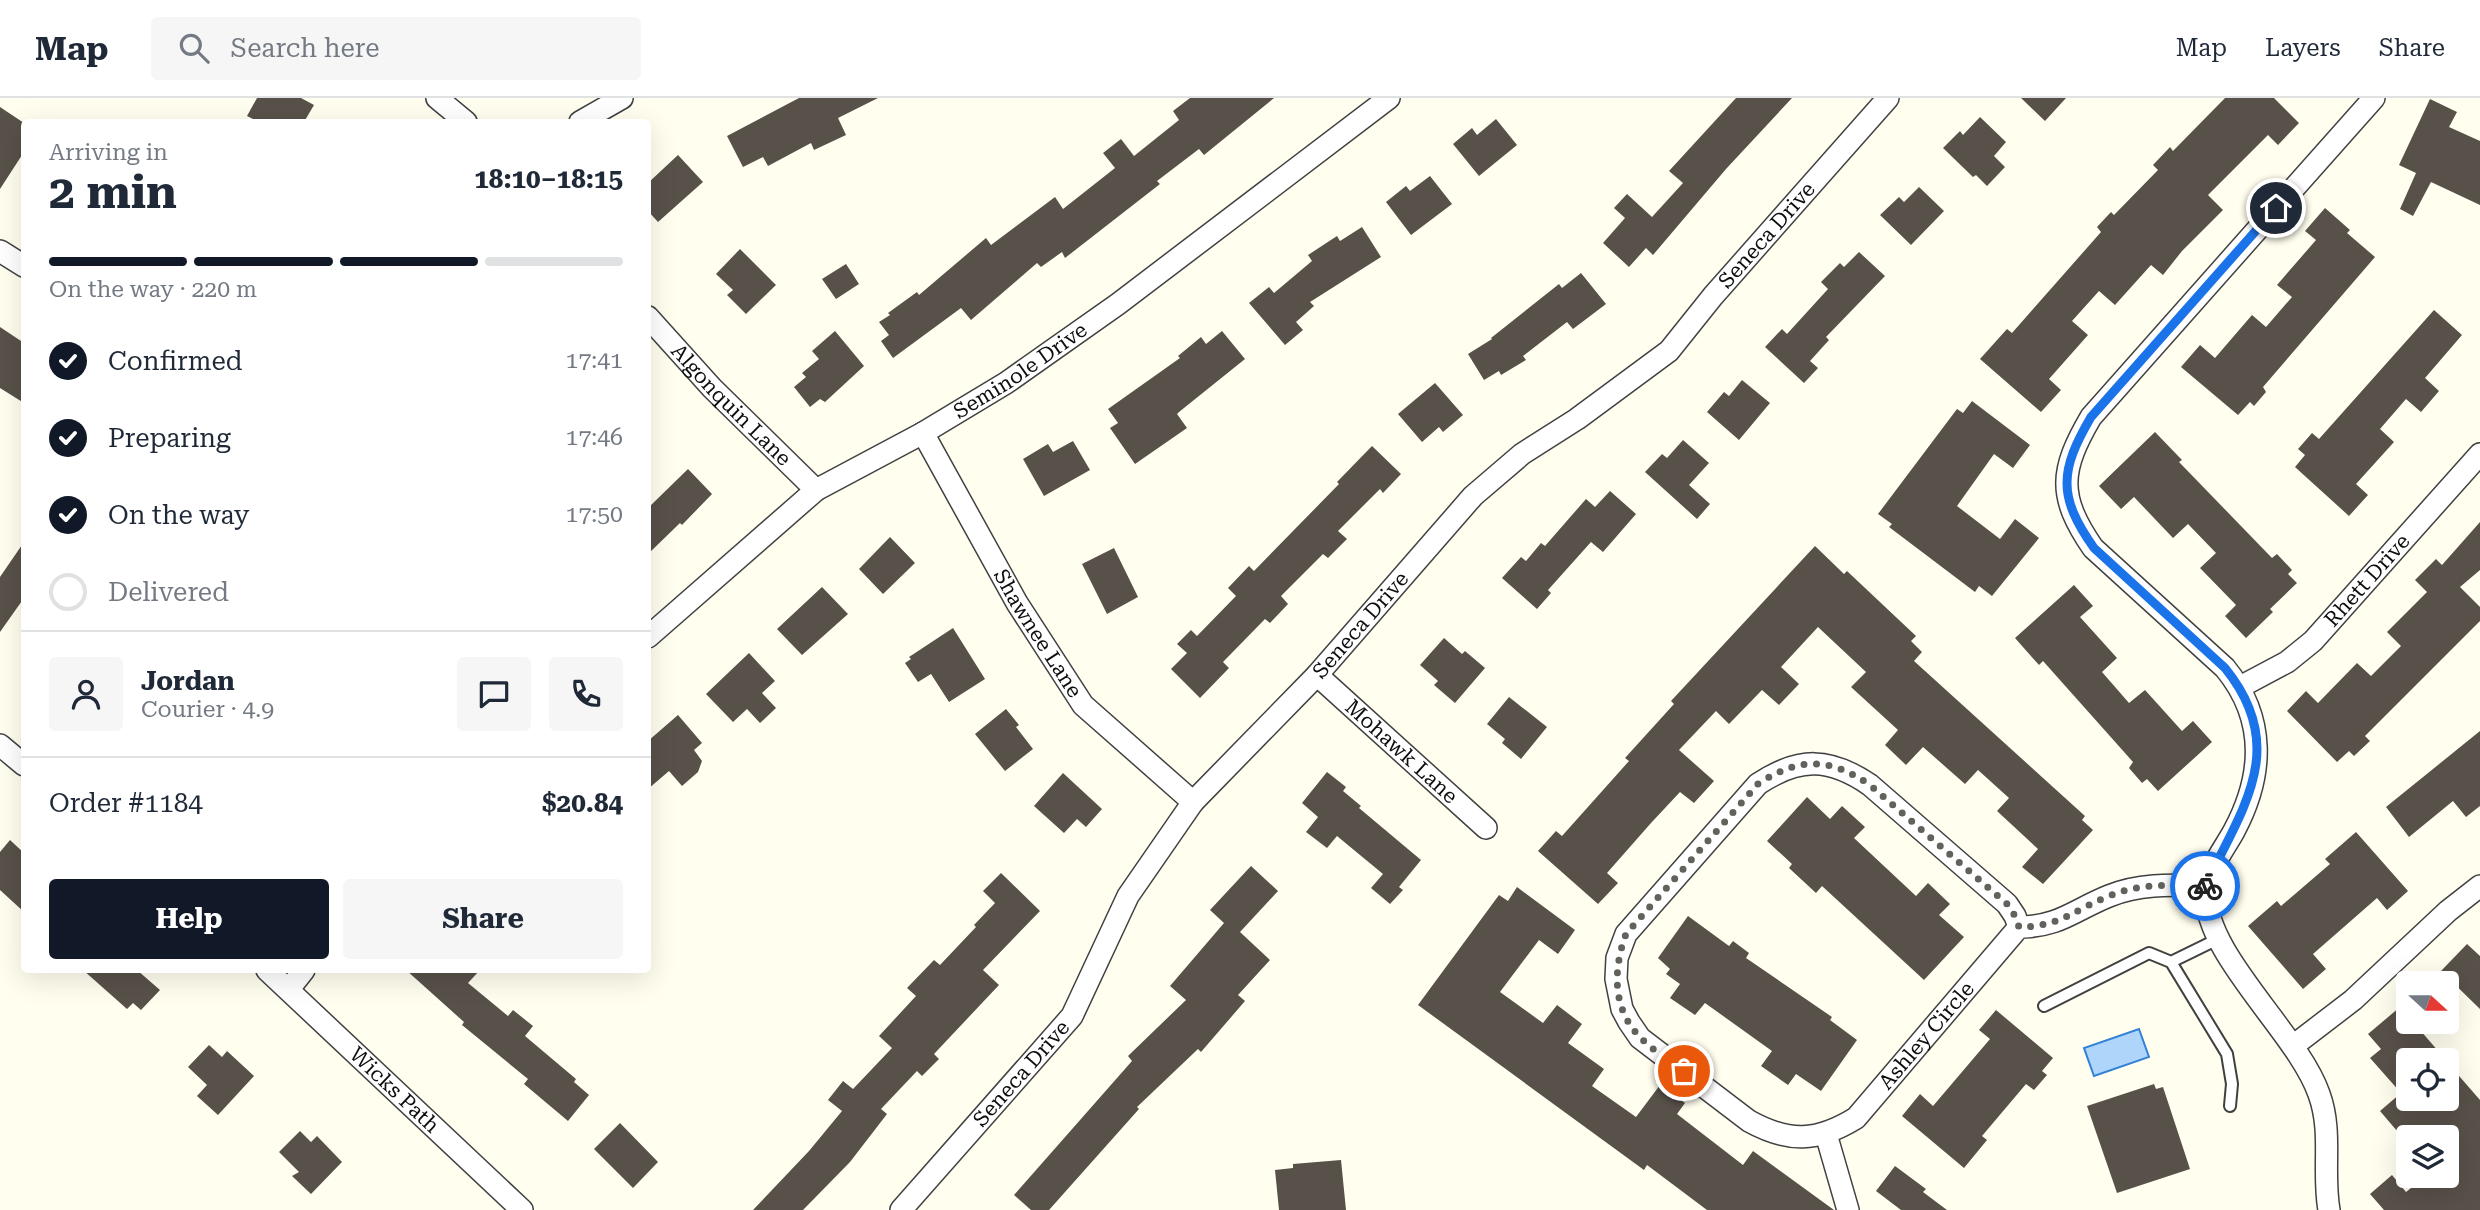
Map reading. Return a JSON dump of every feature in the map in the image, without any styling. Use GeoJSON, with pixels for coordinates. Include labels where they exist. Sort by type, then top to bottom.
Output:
{"type":"FeatureCollection","features":[{"type":"Feature","properties":{"kind":"street"},"geometry":{"type":"LineString","coordinates":[[437,98],[462,119]]}},
{"type":"Feature","properties":{"kind":"street"},"geometry":{"type":"LineString","coordinates":[[585,119],[622,98]]}},
{"type":"Feature","properties":{"kind":"street","name":"Seminole Drive"},"geometry":{"type":"LineString","coordinates":[[651,633],[816,490],[922,433],[1006,383],[1118,304],[1389,98]]}},
{"type":"Feature","properties":{"kind":"street","name":"Seneca Drive"},"geometry":{"type":"LineString","coordinates":[[901,1210],[1072,1016],[1128,896],[1194,802],[1317,675],[1473,496],[1522,454],[1577,419],[1669,351],[1713,296],[1888,98]]}},
{"type":"Feature","properties":{"kind":"street"},"geometry":{"type":"LineString","coordinates":[[2329,1210],[2328,1125],[2319,1093],[2293,1046],[2265,1010],[2218,939],[2209,917],[2205,886],[2249,798],[2258,760],[2253,721],[2240,687],[2225,668],[2094,548],[2078,526],[2069,500],[2067,473],[2073,447],[2091,417],[2374,98]]}},
{"type":"Feature","properties":{"kind":"street"},"geometry":{"type":"LineString","coordinates":[[0,251],[21,264]]}},
{"type":"Feature","properties":{"kind":"street","name":"Algonquin Lane"},"geometry":{"type":"LineString","coordinates":[[651,320],[712,388],[816,490]]}},
{"type":"Feature","properties":{"kind":"street","name":"Shawnee Lane"},"geometry":{"type":"LineString","coordinates":[[922,433],[1017,603],[1083,705],[1194,802]]}},
{"type":"Feature","properties":{"kind":"street","name":"Rhett Drive"},"geometry":{"type":"LineString","coordinates":[[2240,687],[2287,662],[2313,641],[2480,454]]}},
{"type":"Feature","properties":{"kind":"street","name":"Mohawk Lane"},"geometry":{"type":"LineString","coordinates":[[1317,675],[1486,828]]}},
{"type":"Feature","properties":{"kind":"street"},"geometry":{"type":"LineString","coordinates":[[0,745],[21,762]]}},
{"type":"Feature","properties":{"kind":"street","name":"Ashley Circle"},"geometry":{"type":"LineString","coordinates":[[1803,764],[1824,764],[1848,770],[1870,785],[2007,904],[2019,927],[1856,1118],[1826,1134],[1787,1136],[1749,1121],[1640,1038],[1622,1009],[1618,991],[1617,958],[1626,934],[1758,784],[1779,770],[1803,764]]}},
{"type":"Feature","properties":{"kind":"street"},"geometry":{"type":"LineString","coordinates":[[2019,927],[2053,924],[2111,895],[2139,887],[2205,886]]}},
{"type":"Feature","properties":{"kind":"street"},"geometry":{"type":"LineString","coordinates":[[2293,1046],[2353,1000],[2448,911],[2480,886]]}},
{"type":"Feature","properties":{"kind":"street","name":"Wicks Path"},"geometry":{"type":"LineString","coordinates":[[270,973],[522,1210]]}},
{"type":"Feature","properties":{"kind":"street"},"geometry":{"type":"LineString","coordinates":[[289,989],[302,973]]}},
{"type":"Feature","properties":{"kind":"street"},"geometry":{"type":"LineString","coordinates":[[1826,1134],[1849,1210]]}},
{"type":"Feature","properties":{"kind":"lane"},"geometry":{"type":"LineString","coordinates":[[2171,962],[2218,939]]}},
{"type":"Feature","properties":{"kind":"lane"},"geometry":{"type":"LineString","coordinates":[[2044,1006],[2148,953],[2171,962],[2227,1054],[2232,1084],[2230,1107]]}},
{"type":"Feature","properties":{"kind":"water"},"geometry":{"type":"Polygon","coordinates":[[[2139,1029],[2149,1057],[2094,1076],[2084,1048],[2139,1029]]]}},
{"type":"Feature","properties":{"kind":"building"},"geometry":{"type":"Polygon","coordinates":[[[257,98],[301,98],[314,105],[306,119],[253,119],[247,116],[257,98]]]}},
{"type":"Feature","properties":{"kind":"building"},"geometry":{"type":"Polygon","coordinates":[[[799,98],[878,98],[838,118],[846,135],[814,150],[811,143],[768,166],[763,157],[743,167],[727,136],[799,98]]]}},
{"type":"Feature","properties":{"kind":"building"},"geometry":{"type":"Polygon","coordinates":[[[1190,98],[1274,98],[1204,155],[1199,149],[1157,181],[1160,184],[1065,258],[1062,252],[1041,267],[1037,263],[971,320],[961,308],[893,358],[881,341],[889,335],[879,322],[890,315],[888,313],[917,292],[919,295],[986,238],[991,245],[1055,197],[1063,209],[1115,168],[1103,153],[1121,139],[1134,156],[1179,120],[1173,111],[1190,98]]]}},
{"type":"Feature","properties":{"kind":"building"},"geometry":{"type":"Polygon","coordinates":[[[1736,98],[1792,98],[1726,169],[1653,255],[1646,248],[1629,267],[1603,243],[1625,218],[1614,208],[1627,194],[1652,217],[1683,183],[1669,171],[1736,98]]]}},
{"type":"Feature","properties":{"kind":"building"},"geometry":{"type":"Polygon","coordinates":[[[2021,98],[2066,98],[2045,121],[2021,98]]]}},
{"type":"Feature","properties":{"kind":"building"},"geometry":{"type":"Polygon","coordinates":[[[2225,98],[2274,98],[2299,123],[2278,145],[2268,135],[2208,195],[2223,210],[2182,251],[2163,275],[2151,265],[2115,305],[2099,291],[2072,321],[2088,335],[2049,379],[2061,390],[2041,412],[1980,359],[2007,329],[2012,333],[2101,232],[2097,227],[2111,212],[2114,215],[2158,170],[2153,165],[2170,147],[2173,151],[2225,98]]]}},
{"type":"Feature","properties":{"kind":"building"},"geometry":{"type":"Polygon","coordinates":[[[2430,99],[2457,112],[2449,127],[2480,141],[2480,205],[2431,182],[2413,216],[2400,209],[2416,173],[2399,165],[2430,99]]]}},
{"type":"Feature","properties":{"kind":"building"},"geometry":{"type":"Polygon","coordinates":[[[0,107],[21,121],[21,157],[0,189],[0,107]]]}},
{"type":"Feature","properties":{"kind":"building"},"geometry":{"type":"Polygon","coordinates":[[[1980,117],[2006,142],[1994,156],[2005,167],[1987,186],[1976,175],[1973,177],[1943,148],[1960,131],[1963,135],[1980,117]]]}},
{"type":"Feature","properties":{"kind":"building"},"geometry":{"type":"Polygon","coordinates":[[[1496,119],[1517,145],[1479,176],[1453,144],[1472,128],[1477,135],[1496,119]]]}},
{"type":"Feature","properties":{"kind":"building"},"geometry":{"type":"Polygon","coordinates":[[[678,155],[703,182],[658,222],[651,214],[651,180],[678,155]]]}},
{"type":"Feature","properties":{"kind":"building"},"geometry":{"type":"Polygon","coordinates":[[[1430,176],[1452,204],[1411,235],[1386,202],[1406,186],[1410,191],[1430,176]]]}},
{"type":"Feature","properties":{"kind":"building"},"geometry":{"type":"Polygon","coordinates":[[[1919,187],[1944,211],[1911,245],[1880,215],[1899,197],[1904,202],[1919,187]]]}},
{"type":"Feature","properties":{"kind":"building"},"geometry":{"type":"Polygon","coordinates":[[[2325,208],[2350,230],[2347,233],[2375,257],[2263,387],[2266,392],[2254,406],[2250,402],[2238,415],[2181,367],[2200,345],[2215,358],[2252,315],[2266,327],[2292,297],[2277,285],[2316,240],[2305,231],[2325,208]]]}},
{"type":"Feature","properties":{"kind":"building"},"geometry":{"type":"Polygon","coordinates":[[[1362,227],[1381,257],[1310,302],[1314,306],[1296,322],[1303,330],[1285,345],[1249,303],[1269,287],[1274,293],[1312,261],[1308,255],[1337,236],[1340,241],[1362,227]]]}},
{"type":"Feature","properties":{"kind":"building"},"geometry":{"type":"Polygon","coordinates":[[[740,249],[776,285],[746,314],[727,295],[733,290],[716,274],[740,249]]]}},
{"type":"Feature","properties":{"kind":"building"},"geometry":{"type":"Polygon","coordinates":[[[1859,252],[1885,276],[1826,337],[1829,340],[1810,361],[1818,368],[1804,383],[1765,347],[1782,329],[1787,334],[1828,289],[1821,282],[1840,263],[1844,267],[1859,252]]]}},
{"type":"Feature","properties":{"kind":"building"},"geometry":{"type":"Polygon","coordinates":[[[846,264],[859,284],[836,299],[822,279],[846,264]]]}},
{"type":"Feature","properties":{"kind":"building"},"geometry":{"type":"Polygon","coordinates":[[[1581,273],[1606,304],[1573,329],[1567,322],[1523,356],[1526,360],[1501,375],[1499,371],[1484,380],[1468,354],[1492,339],[1559,284],[1562,288],[1581,273]]]}},
{"type":"Feature","properties":{"kind":"building"},"geometry":{"type":"Polygon","coordinates":[[[2434,310],[2462,335],[2425,378],[2439,391],[2421,412],[2406,399],[2380,429],[2394,442],[2356,484],[2368,495],[2349,516],[2295,467],[2305,455],[2298,449],[2312,433],[2319,439],[2434,310]]]}},
{"type":"Feature","properties":{"kind":"building"},"geometry":{"type":"Polygon","coordinates":[[[0,327],[21,341],[21,401],[0,388],[0,327]]]}},
{"type":"Feature","properties":{"kind":"building"},"geometry":{"type":"Polygon","coordinates":[[[835,331],[864,366],[825,402],[820,399],[810,407],[794,387],[806,377],[802,373],[819,359],[812,351],[835,331]]]}},
{"type":"Feature","properties":{"kind":"building"},"geometry":{"type":"Polygon","coordinates":[[[1222,331],[1245,359],[1177,414],[1187,428],[1135,464],[1110,428],[1118,423],[1108,409],[1180,358],[1178,356],[1201,337],[1206,344],[1222,331]]]}},
{"type":"Feature","properties":{"kind":"building"},"geometry":{"type":"Polygon","coordinates":[[[1742,380],[1770,403],[1739,440],[1707,412],[1724,392],[1729,396],[1742,380]]]}},
{"type":"Feature","properties":{"kind":"building"},"geometry":{"type":"Polygon","coordinates":[[[1435,383],[1463,415],[1443,432],[1439,427],[1422,442],[1398,414],[1435,383]]]}},
{"type":"Feature","properties":{"kind":"building"},"geometry":{"type":"Polygon","coordinates":[[[1972,401],[2030,445],[2013,468],[1994,454],[1957,506],[2000,539],[2015,519],[2039,538],[1992,596],[1979,586],[1975,592],[1889,527],[1892,524],[1878,514],[1957,409],[1963,413],[1972,401]]]}},
{"type":"Feature","properties":{"kind":"building"},"geometry":{"type":"Polygon","coordinates":[[[2155,432],[2182,460],[2179,462],[2272,558],[2277,554],[2292,570],[2288,574],[2297,583],[2270,609],[2273,612],[2246,638],[2225,616],[2236,605],[2200,568],[2216,553],[2188,524],[2173,538],[2134,497],[2121,509],[2099,486],[2155,432]]]}},
{"type":"Feature","properties":{"kind":"building"},"geometry":{"type":"Polygon","coordinates":[[[1683,440],[1709,463],[1689,485],[1710,504],[1697,519],[1645,472],[1662,454],[1667,458],[1683,440]]]}},
{"type":"Feature","properties":{"kind":"building"},"geometry":{"type":"Polygon","coordinates":[[[1073,441],[1090,470],[1044,496],[1023,459],[1048,444],[1053,452],[1073,441]]]}},
{"type":"Feature","properties":{"kind":"building"},"geometry":{"type":"Polygon","coordinates":[[[1372,446],[1401,474],[1383,493],[1380,489],[1338,531],[1347,539],[1328,558],[1323,554],[1281,596],[1288,604],[1270,623],[1265,619],[1223,662],[1229,668],[1200,698],[1171,669],[1187,653],[1177,644],[1191,630],[1197,636],[1236,596],[1228,588],[1249,566],[1254,571],[1372,446]]]}},
{"type":"Feature","properties":{"kind":"building"},"geometry":{"type":"Polygon","coordinates":[[[688,469],[712,494],[682,525],[680,523],[651,551],[651,505],[688,469]]]}},
{"type":"Feature","properties":{"kind":"building"},"geometry":{"type":"Polygon","coordinates":[[[1610,491],[1636,514],[1603,552],[1591,542],[1548,590],[1551,593],[1537,609],[1502,578],[1521,557],[1526,561],[1541,543],[1545,546],[1586,499],[1595,507],[1610,491]]]}},
{"type":"Feature","properties":{"kind":"building"},"geometry":{"type":"Polygon","coordinates":[[[2480,522],[2480,570],[2460,587],[2480,607],[2480,621],[2365,736],[2370,741],[2354,756],[2349,751],[2337,762],[2287,711],[2306,691],[2318,703],[2357,663],[2371,676],[2401,646],[2387,632],[2427,592],[2415,580],[2436,559],[2442,565],[2480,522]]]}},
{"type":"Feature","properties":{"kind":"building"},"geometry":{"type":"Polygon","coordinates":[[[890,537],[915,563],[883,594],[859,569],[890,537]]]}},
{"type":"Feature","properties":{"kind":"building"},"geometry":{"type":"Polygon","coordinates":[[[21,546],[21,602],[0,632],[0,577],[21,546]]]}},
{"type":"Feature","properties":{"kind":"building"},"geometry":{"type":"Polygon","coordinates":[[[1815,546],[1844,574],[1847,571],[1916,636],[1911,641],[1922,652],[1914,661],[2085,816],[2082,820],[2093,830],[2043,884],[2022,867],[2038,849],[1997,811],[2009,798],[1978,770],[1965,784],[1923,747],[1906,765],[1885,745],[1898,730],[1851,687],[1866,672],[1818,627],[1781,667],[1799,684],[1779,705],[1762,690],[1729,724],[1716,711],[1679,750],[1714,781],[1694,803],[1680,792],[1607,873],[1618,883],[1598,904],[1538,851],[1556,831],[1562,836],[1629,761],[1625,758],[1674,704],[1671,701],[1815,546]]]}},
{"type":"Feature","properties":{"kind":"building"},"geometry":{"type":"Polygon","coordinates":[[[1114,548],[1138,597],[1107,614],[1082,564],[1114,548]]]}},
{"type":"Feature","properties":{"kind":"building"},"geometry":{"type":"Polygon","coordinates":[[[2074,585],[2093,606],[2080,617],[2117,658],[2102,672],[2129,703],[2145,690],[2182,731],[2193,721],[2212,742],[2158,791],[2147,779],[2142,783],[2129,768],[2133,762],[2043,661],[2039,665],[2015,638],[2074,585]]]}},
{"type":"Feature","properties":{"kind":"building"},"geometry":{"type":"Polygon","coordinates":[[[822,587],[848,614],[802,655],[777,629],[822,587]]]}},
{"type":"Feature","properties":{"kind":"building"},"geometry":{"type":"Polygon","coordinates":[[[953,628],[985,679],[949,702],[931,674],[918,682],[905,663],[911,659],[909,657],[953,628]]]}},
{"type":"Feature","properties":{"kind":"building"},"geometry":{"type":"Polygon","coordinates":[[[1444,638],[1462,654],[1465,651],[1485,668],[1455,703],[1434,685],[1438,681],[1420,665],[1444,638]]]}},
{"type":"Feature","properties":{"kind":"building"},"geometry":{"type":"Polygon","coordinates":[[[749,653],[775,681],[762,693],[776,708],[760,723],[747,709],[733,722],[706,694],[749,653]]]}},
{"type":"Feature","properties":{"kind":"building"},"geometry":{"type":"Polygon","coordinates":[[[1509,697],[1547,727],[1521,759],[1502,743],[1505,739],[1487,724],[1509,697]]]}},
{"type":"Feature","properties":{"kind":"building"},"geometry":{"type":"Polygon","coordinates":[[[1006,709],[1033,749],[1005,771],[975,734],[1006,709]]]}},
{"type":"Feature","properties":{"kind":"building"},"geometry":{"type":"Polygon","coordinates":[[[678,715],[702,743],[694,750],[702,761],[698,772],[682,786],[669,771],[651,786],[651,738],[678,715]]]}},
{"type":"Feature","properties":{"kind":"building"},"geometry":{"type":"Polygon","coordinates":[[[2480,731],[2480,806],[2466,817],[2453,801],[2409,837],[2386,807],[2480,731]]]}},
{"type":"Feature","properties":{"kind":"building"},"geometry":{"type":"Polygon","coordinates":[[[1327,772],[1346,787],[1343,791],[1361,806],[1359,808],[1421,860],[1399,887],[1403,890],[1390,904],[1371,888],[1383,874],[1337,836],[1327,848],[1306,832],[1318,817],[1302,803],[1327,772]]]}},
{"type":"Feature","properties":{"kind":"building"},"geometry":{"type":"Polygon","coordinates":[[[1063,773],[1102,809],[1086,827],[1077,819],[1064,833],[1034,806],[1063,773]]]}},
{"type":"Feature","properties":{"kind":"building"},"geometry":{"type":"Polygon","coordinates":[[[1807,797],[1830,819],[1842,806],[1865,827],[1854,838],[1916,896],[1928,883],[1950,904],[1939,915],[1964,937],[1924,980],[1822,886],[1816,893],[1789,868],[1792,864],[1767,841],[1807,797]]]}},
{"type":"Feature","properties":{"kind":"building"},"geometry":{"type":"Polygon","coordinates":[[[2356,832],[2408,891],[2387,910],[2377,898],[2313,954],[2326,969],[2303,989],[2248,926],[2277,901],[2281,906],[2330,864],[2325,859],[2356,832]]]}},
{"type":"Feature","properties":{"kind":"building"},"geometry":{"type":"Polygon","coordinates":[[[10,840],[21,850],[21,909],[0,890],[0,852],[10,840]]]}},
{"type":"Feature","properties":{"kind":"building"},"geometry":{"type":"Polygon","coordinates":[[[1251,866],[1278,891],[1240,932],[1270,960],[1238,995],[1245,1001],[1201,1052],[1198,1049],[1137,1107],[1139,1109],[1049,1210],[1031,1210],[1014,1195],[1132,1061],[1128,1056],[1186,1000],[1170,986],[1224,923],[1210,910],[1251,866]]]}},
{"type":"Feature","properties":{"kind":"building"},"geometry":{"type":"Polygon","coordinates":[[[1001,873],[1040,911],[983,970],[999,985],[934,1054],[939,1059],[922,1076],[917,1071],[881,1109],[887,1114],[850,1162],[803,1210],[753,1210],[809,1151],[842,1111],[828,1100],[843,1081],[853,1089],[892,1048],[879,1036],[916,996],[907,988],[934,960],[940,965],[976,927],[974,925],[995,903],[983,891],[1001,873]]]}},
{"type":"Feature","properties":{"kind":"building"},"geometry":{"type":"Polygon","coordinates":[[[1517,887],[1575,930],[1558,954],[1539,940],[1500,992],[1543,1023],[1557,1005],[1582,1024],[1568,1043],[1604,1069],[1592,1086],[1636,1117],[1660,1085],[1685,1103],[1677,1114],[1743,1165],[1753,1151],[1834,1210],[1707,1210],[1647,1165],[1644,1170],[1418,1005],[1499,895],[1508,901],[1517,887]]]}},
{"type":"Feature","properties":{"kind":"building"},"geometry":{"type":"Polygon","coordinates":[[[1688,916],[1729,946],[1733,941],[1749,953],[1746,958],[1832,1017],[1830,1020],[1857,1040],[1821,1091],[1796,1074],[1788,1085],[1761,1066],[1772,1051],[1705,1003],[1695,1015],[1670,998],[1680,984],[1666,974],[1670,969],[1658,958],[1688,916]]]}},
{"type":"Feature","properties":{"kind":"building"},"geometry":{"type":"Polygon","coordinates":[[[2467,944],[2480,956],[2480,1009],[2459,989],[2459,971],[2441,971],[2467,944]]]}},
{"type":"Feature","properties":{"kind":"building"},"geometry":{"type":"Polygon","coordinates":[[[86,973],[140,973],[160,990],[141,1010],[133,1003],[127,1009],[86,973]]]}},
{"type":"Feature","properties":{"kind":"building"},"geometry":{"type":"Polygon","coordinates":[[[409,973],[477,973],[468,983],[508,1016],[513,1010],[533,1026],[525,1036],[576,1079],[574,1082],[589,1095],[568,1121],[524,1084],[528,1079],[462,1025],[464,1022],[409,973]]]}},
{"type":"Feature","properties":{"kind":"building"},"geometry":{"type":"Polygon","coordinates":[[[1996,1010],[2053,1058],[2042,1071],[2047,1075],[2034,1090],[2026,1084],[1982,1136],[1987,1140],[1964,1168],[1902,1116],[1920,1094],[1933,1106],[1990,1039],[1979,1030],[1996,1010]]]}},
{"type":"Feature","properties":{"kind":"building"},"geometry":{"type":"Polygon","coordinates":[[[2396,1010],[2396,1034],[2423,1034],[2436,1048],[2396,1048],[2396,1087],[2370,1058],[2381,1049],[2368,1034],[2396,1010]]]}},
{"type":"Feature","properties":{"kind":"building"},"geometry":{"type":"Polygon","coordinates":[[[209,1045],[222,1057],[227,1051],[254,1076],[218,1115],[197,1096],[207,1085],[188,1067],[209,1045]]]}},
{"type":"Feature","properties":{"kind":"building"},"geometry":{"type":"Polygon","coordinates":[[[2459,1076],[2480,1100],[2480,1210],[2384,1210],[2370,1194],[2392,1175],[2396,1180],[2396,1188],[2403,1188],[2406,1192],[2411,1188],[2459,1188],[2459,1125],[2396,1125],[2396,1130],[2380,1111],[2396,1097],[2396,1111],[2459,1111],[2459,1076]]]}},
{"type":"Feature","properties":{"kind":"building"},"geometry":{"type":"Polygon","coordinates":[[[2154,1084],[2156,1089],[2163,1087],[2190,1169],[2117,1193],[2087,1106],[2154,1084]]]}},
{"type":"Feature","properties":{"kind":"building"},"geometry":{"type":"Polygon","coordinates":[[[620,1123],[658,1162],[633,1188],[594,1149],[620,1123]]]}},
{"type":"Feature","properties":{"kind":"building"},"geometry":{"type":"Polygon","coordinates":[[[300,1131],[311,1142],[317,1136],[342,1162],[311,1194],[292,1176],[299,1172],[279,1152],[300,1131]]]}},
{"type":"Feature","properties":{"kind":"building"},"geometry":{"type":"Polygon","coordinates":[[[1341,1160],[1346,1210],[1279,1210],[1275,1170],[1293,1168],[1293,1164],[1341,1160]]]}},
{"type":"Feature","properties":{"kind":"building"},"geometry":{"type":"Polygon","coordinates":[[[1895,1166],[1926,1189],[1923,1192],[1947,1210],[1901,1210],[1876,1191],[1895,1166]]]}},
{"type":"Feature","properties":{"kind":"way so far"},"geometry":{"type":"LineString","coordinates":[[1684,1071],[1640,1038],[1629,1022],[1622,1009],[1618,991],[1617,958],[1626,934],[1758,784],[1779,770],[1803,764],[1824,764],[1848,770],[1870,785],[2007,904],[2019,927],[2053,924],[2111,895],[2139,887],[2205,886]]}},
{"type":"Feature","properties":{"kind":"route"},"geometry":{"type":"LineString","coordinates":[[2205,886],[2249,798],[2258,760],[2253,721],[2240,687],[2225,668],[2094,548],[2078,526],[2069,500],[2067,473],[2073,447],[2091,417],[2276,208]]}}]}
